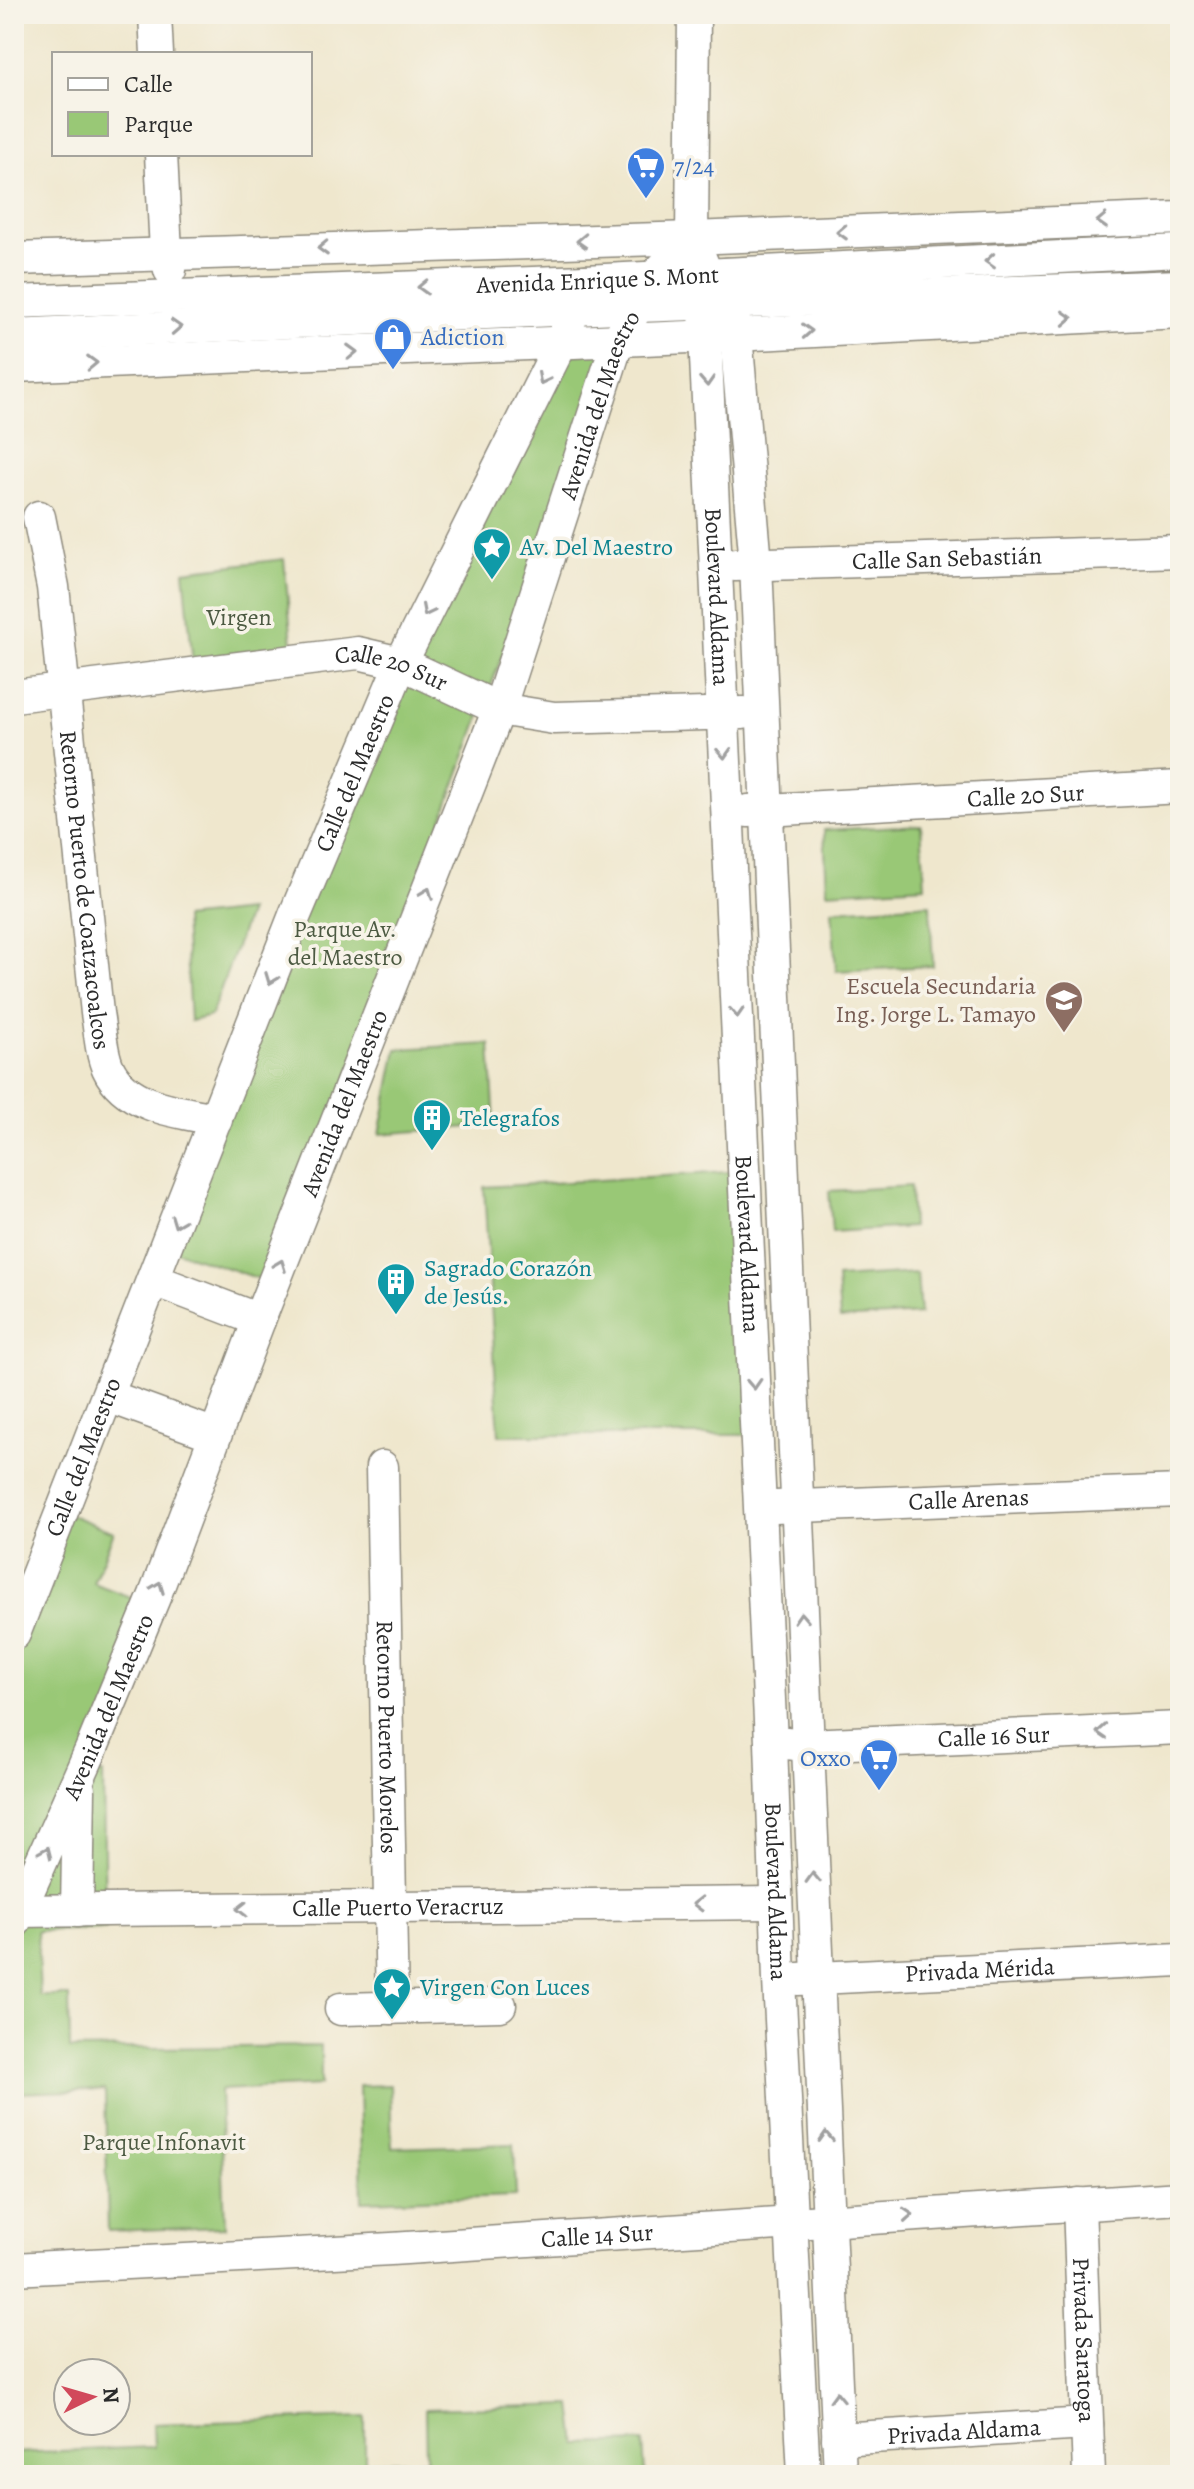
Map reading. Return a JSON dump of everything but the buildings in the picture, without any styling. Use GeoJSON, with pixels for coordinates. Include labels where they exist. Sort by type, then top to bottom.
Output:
{"type":"FeatureCollection","features":[{"type":"Feature","properties":{"kind":"street"},"geometry":{"type":"LineString","coordinates":[[155,14],[157,52]]}},
{"type":"Feature","properties":{"kind":"street","name":"Boulevard Aldama"},"geometry":{"type":"LineString","coordinates":[[694,14],[692,238],[719,305],[756,564],[840,2475]]}},
{"type":"Feature","properties":{"kind":"street"},"geometry":{"type":"LineString","coordinates":[[161,156],[166,252],[176,295]]}},
{"type":"Feature","properties":{"kind":"street"},"geometry":{"type":"LineString","coordinates":[[14,259],[692,238],[1180,218]]}},
{"type":"Feature","properties":{"kind":"street","name":"Avenida del Maestro"},"geometry":{"type":"LineString","coordinates":[[16,1915],[80,1775],[155,1595],[259,1320],[499,709],[618,340],[654,277],[692,238]]}},
{"type":"Feature","properties":{"kind":"street","name":"Avenida Enrique S. Mont"},"geometry":{"type":"LineString","coordinates":[[14,335],[580,295],[654,277],[719,305],[1180,251]]}},
{"type":"Feature","properties":{"kind":"street","name":"Avenida Enrique S. Mont"},"geometry":{"type":"LineString","coordinates":[[14,302],[176,295],[580,295],[637,306],[719,305],[1180,286]]}},
{"type":"Feature","properties":{"kind":"street","name":"Calle del Maestro"},"geometry":{"type":"LineString","coordinates":[[14,1634],[295,915],[401,663],[561,343],[580,295]]}},
{"type":"Feature","properties":{"kind":"street"},"geometry":{"type":"LineString","coordinates":[[14,366],[618,340],[719,305],[1180,312]]}},
{"type":"Feature","properties":{"kind":"street","name":"Boulevard Aldama"},"geometry":{"type":"LineString","coordinates":[[719,305],[716,566],[804,2475]]}},
{"type":"Feature","properties":{"kind":"street","name":"Retorno Puerto de Coatzacoalcos"},"geometry":{"type":"LineString","coordinates":[[39,517],[53,587],[97,1013],[108,1069],[129,1095],[167,1109],[216,1119]]}},
{"type":"Feature","properties":{"kind":"street","name":"Calle San Sebastián"},"geometry":{"type":"LineString","coordinates":[[716,566],[1180,551]]}},
{"type":"Feature","properties":{"kind":"street","name":"Calle 20 Sur"},"geometry":{"type":"LineString","coordinates":[[14,696],[358,653],[401,663],[499,709],[554,718],[762,712]]}},
{"type":"Feature","properties":{"kind":"street","name":"Calle 20 Sur"},"geometry":{"type":"LineString","coordinates":[[727,813],[1180,787]]}},
{"type":"Feature","properties":{"kind":"street"},"geometry":{"type":"LineString","coordinates":[[154,1280],[259,1320]]}},
{"type":"Feature","properties":{"kind":"street"},"geometry":{"type":"LineString","coordinates":[[108,1396],[215,1435]]}},
{"type":"Feature","properties":{"kind":"street","name":"Retorno Puerto Morelos"},"geometry":{"type":"LineString","coordinates":[[382,1467],[392,2008]]}},
{"type":"Feature","properties":{"kind":"street","name":"Calle Arenas"},"geometry":{"type":"LineString","coordinates":[[760,1508],[1180,1491]]}},
{"type":"Feature","properties":{"kind":"street","name":"Calle 16 Sur"},"geometry":{"type":"LineString","coordinates":[[771,1742],[807,1745],[1180,1728]]}},
{"type":"Feature","properties":{"kind":"street"},"geometry":{"type":"LineString","coordinates":[[77,1911],[80,1775]]}},
{"type":"Feature","properties":{"kind":"street","name":"Calle Puerto Veracruz"},"geometry":{"type":"LineString","coordinates":[[16,1915],[77,1911],[776,1903]]}},
{"type":"Feature","properties":{"kind":"street","name":"Privada Mérida"},"geometry":{"type":"LineString","coordinates":[[779,1980],[1180,1960]]}},
{"type":"Feature","properties":{"kind":"street"},"geometry":{"type":"LineString","coordinates":[[341,2009],[500,2005]]}},
{"type":"Feature","properties":{"kind":"street","name":"Calle 14 Sur"},"geometry":{"type":"LineString","coordinates":[[14,2269],[391,2249],[1180,2198]]}},
{"type":"Feature","properties":{"kind":"street","name":"Privada Saratoga"},"geometry":{"type":"LineString","coordinates":[[1079,2204],[1089,2475]]}},
{"type":"Feature","properties":{"kind":"street","name":"Privada Aldama"},"geometry":{"type":"LineString","coordinates":[[838,2439],[1087,2424]]}},
{"type":"Feature","properties":{"kind":"green space","name":"Parque Av. del Maestro"},"geometry":{"type":"Polygon","coordinates":[[[618,340],[272,1283],[167,1248],[295,915],[561,343],[618,340]]]}},
{"type":"Feature","properties":{"kind":"green space","name":"Virgen"},"geometry":{"type":"Polygon","coordinates":[[[284,559],[294,664],[194,675],[184,571],[284,559]]]}},
{"type":"Feature","properties":{"kind":"green space"},"geometry":{"type":"Polygon","coordinates":[[[921,825],[925,886],[827,892],[824,830],[921,825]]]}},
{"type":"Feature","properties":{"kind":"green space"},"geometry":{"type":"Polygon","coordinates":[[[930,904],[933,966],[836,971],[832,910],[930,904]]]}},
{"type":"Feature","properties":{"kind":"green space"},"geometry":{"type":"Polygon","coordinates":[[[249,911],[211,1016],[190,1021],[184,918],[249,911]]]}},
{"type":"Feature","properties":{"kind":"green space"},"geometry":{"type":"Polygon","coordinates":[[[490,1044],[495,1125],[380,1134],[397,1049],[490,1044]]]}},
{"type":"Feature","properties":{"kind":"green space"},"geometry":{"type":"Polygon","coordinates":[[[744,1171],[756,1435],[499,1435],[484,1187],[744,1171]]]}},
{"type":"Feature","properties":{"kind":"green space"},"geometry":{"type":"Polygon","coordinates":[[[910,1186],[912,1227],[832,1232],[829,1191],[910,1186]]]}},
{"type":"Feature","properties":{"kind":"green space"},"geometry":{"type":"Polygon","coordinates":[[[917,1273],[920,1314],[840,1319],[837,1278],[917,1273]]]}},
{"type":"Feature","properties":{"kind":"green space","name":"Parque Infonavit"},"geometry":{"type":"Polygon","coordinates":[[[63,1512],[114,1532],[93,1583],[149,1604],[81,1775],[103,1773],[105,1929],[37,1931],[40,1996],[69,1996],[70,2049],[321,2046],[321,2085],[220,2090],[225,2227],[108,2231],[105,2090],[14,2093],[14,1635],[63,1512]]]}},
{"type":"Feature","properties":{"kind":"green space"},"geometry":{"type":"Polygon","coordinates":[[[390,2085],[392,2148],[514,2144],[516,2196],[362,2201],[359,2086],[390,2085]]]}},
{"type":"Feature","properties":{"kind":"green space"},"geometry":{"type":"Polygon","coordinates":[[[572,2405],[577,2444],[643,2442],[645,2475],[14,2475],[14,2453],[154,2447],[153,2424],[365,2417],[365,2462],[426,2460],[425,2409],[572,2405]]]}},
{"type":"Feature","properties":{"kind":"place","name":"7/24"},"geometry":{"type":"Point","coordinates":[646,200]}},
{"type":"Feature","properties":{"kind":"place","name":"Adiction"},"geometry":{"type":"Point","coordinates":[393,371]}},
{"type":"Feature","properties":{"kind":"place","name":"Av. Del Maestro"},"geometry":{"type":"Point","coordinates":[492,581]}},
{"type":"Feature","properties":{"kind":"place","name":"Escuela Secundaria Ing. Jorge L. Tamayo"},"geometry":{"type":"Point","coordinates":[1064,1034]}},
{"type":"Feature","properties":{"kind":"place","name":"Telegrafos"},"geometry":{"type":"Point","coordinates":[432,1152]}},
{"type":"Feature","properties":{"kind":"place","name":"Sagrado Corazón de Jesús."},"geometry":{"type":"Point","coordinates":[396,1316]}},
{"type":"Feature","properties":{"kind":"place","name":"Oxxo"},"geometry":{"type":"Point","coordinates":[879,1792]}},
{"type":"Feature","properties":{"kind":"place","name":"Virgen Con Luces"},"geometry":{"type":"Point","coordinates":[392,2021]}}]}
